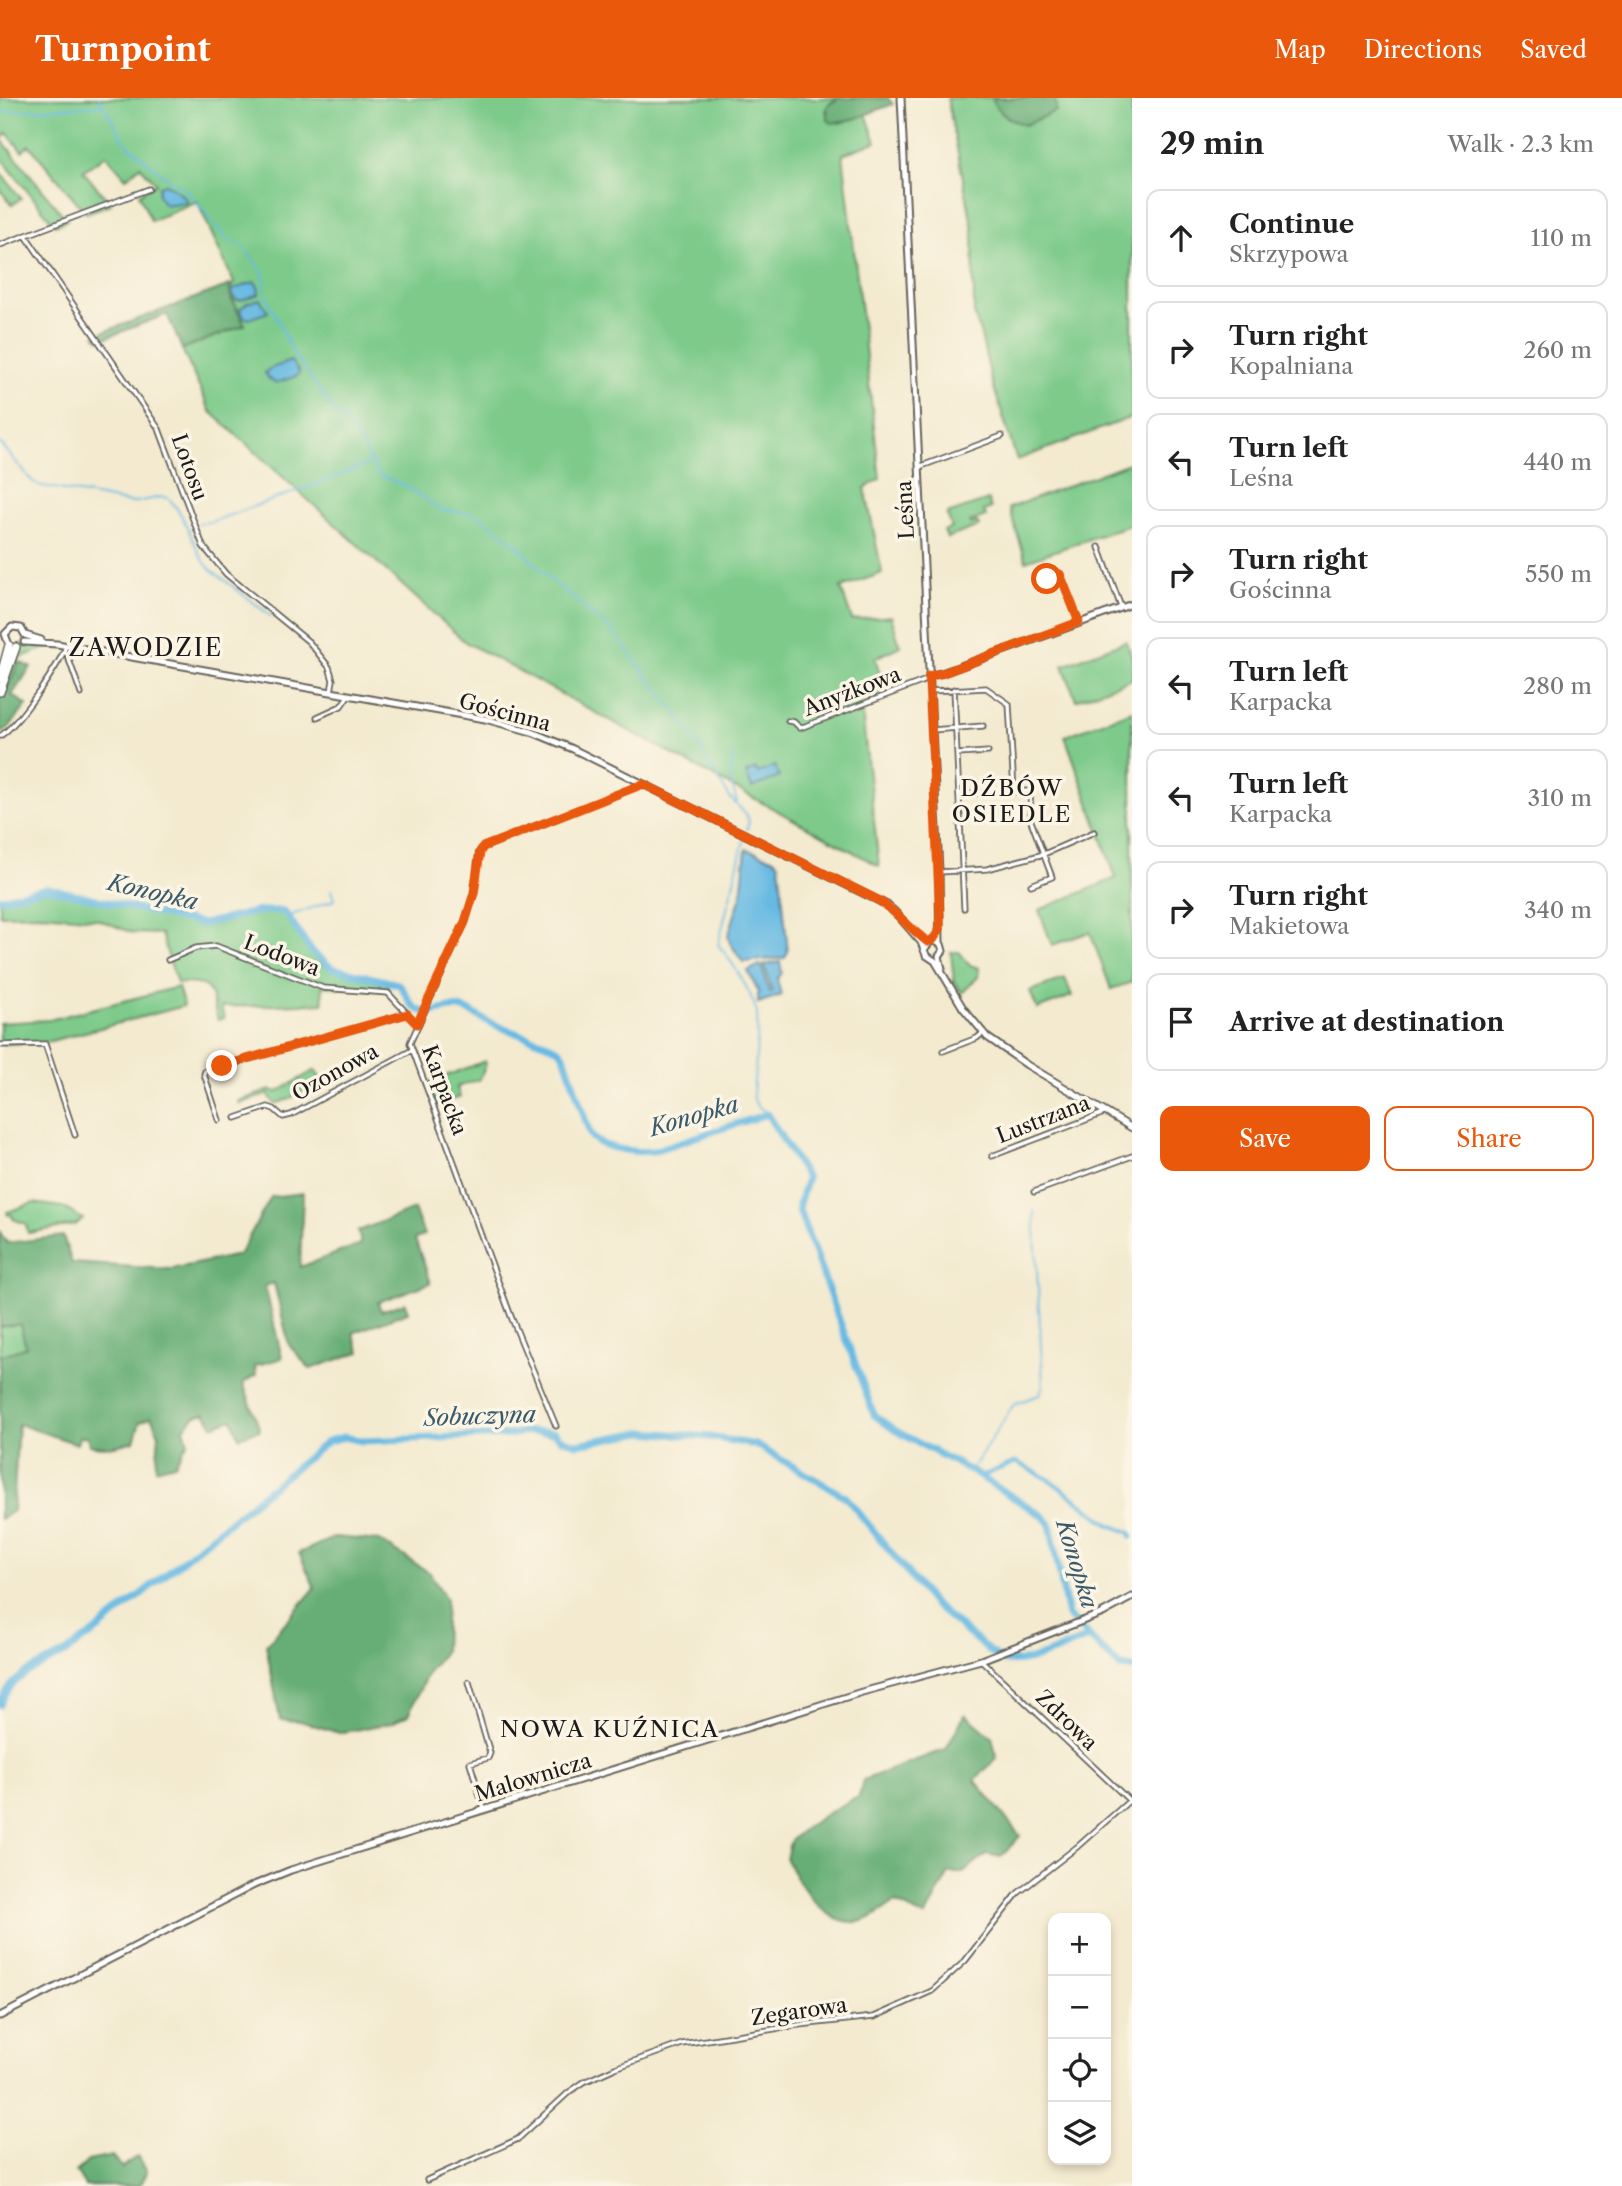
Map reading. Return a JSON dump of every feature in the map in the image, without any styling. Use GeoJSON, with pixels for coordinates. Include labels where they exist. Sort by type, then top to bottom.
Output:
{"type":"FeatureCollection","features":[{"type":"Feature","properties":{"kind":"highway"},"geometry":{"type":"LineString","coordinates":[[0,678],[6,638]]}},
{"type":"Feature","properties":{"kind":"highway"},"geometry":{"type":"LineString","coordinates":[[0,692],[6,638]]}},
{"type":"Feature","properties":{"kind":"street","name":"Leśna"},"geometry":{"type":"LineString","coordinates":[[901,98],[939,872],[940,943],[943,951],[936,957]]}},
{"type":"Feature","properties":{"kind":"street"},"geometry":{"type":"LineString","coordinates":[[0,245],[149,189]]}},
{"type":"Feature","properties":{"kind":"street","name":"Lotosu"},"geometry":{"type":"LineString","coordinates":[[26,236],[159,429],[203,546],[226,574],[309,642],[329,667],[333,680],[330,693]]}},
{"type":"Feature","properties":{"kind":"street"},"geometry":{"type":"LineString","coordinates":[[919,467],[1002,436]]}},
{"type":"Feature","properties":{"kind":"street"},"geometry":{"type":"LineString","coordinates":[[1099,547],[1121,608]]}},
{"type":"Feature","properties":{"kind":"street"},"geometry":{"type":"LineString","coordinates":[[1047,579],[1060,574],[1079,622]]}},
{"type":"Feature","properties":{"kind":"street"},"geometry":{"type":"LineString","coordinates":[[929,677],[1132,604]]}},
{"type":"Feature","properties":{"kind":"street","name":"Gościnna"},"geometry":{"type":"LineString","coordinates":[[6,638],[15,626],[23,630],[25,638],[65,649],[509,725],[557,742],[878,900],[929,943]]}},
{"type":"Feature","properties":{"kind":"street"},"geometry":{"type":"LineString","coordinates":[[6,638],[25,638]]}},
{"type":"Feature","properties":{"kind":"street"},"geometry":{"type":"LineString","coordinates":[[65,649],[81,694]]}},
{"type":"Feature","properties":{"kind":"street"},"geometry":{"type":"LineString","coordinates":[[0,736],[7,732],[26,708],[65,649]]}},
{"type":"Feature","properties":{"kind":"street","name":"Anyżkowa"},"geometry":{"type":"LineString","coordinates":[[788,721],[794,722],[800,728],[929,677]]}},
{"type":"Feature","properties":{"kind":"street"},"geometry":{"type":"LineString","coordinates":[[930,691],[986,688],[1009,704],[1014,792]]}},
{"type":"Feature","properties":{"kind":"street"},"geometry":{"type":"LineString","coordinates":[[954,689],[964,908]]}},
{"type":"Feature","properties":{"kind":"street"},"geometry":{"type":"LineString","coordinates":[[317,717],[341,706],[348,696]]}},
{"type":"Feature","properties":{"kind":"street"},"geometry":{"type":"LineString","coordinates":[[932,730],[983,726]]}},
{"type":"Feature","properties":{"kind":"street"},"geometry":{"type":"LineString","coordinates":[[958,754],[988,752]]}},
{"type":"Feature","properties":{"kind":"street","name":"Karpacka"},"geometry":{"type":"LineString","coordinates":[[556,1426],[512,1319],[412,1050],[411,1039],[465,922],[483,847],[643,784]]}},
{"type":"Feature","properties":{"kind":"street"},"geometry":{"type":"LineString","coordinates":[[959,794],[1030,791],[1031,821],[1052,877],[1031,885]]}},
{"type":"Feature","properties":{"kind":"street"},"geometry":{"type":"LineString","coordinates":[[939,872],[987,869],[1044,854],[1094,832]]}},
{"type":"Feature","properties":{"kind":"street","name":"Leśna"},"geometry":{"type":"LineString","coordinates":[[929,943],[937,936],[940,921]]}},
{"type":"Feature","properties":{"kind":"street"},"geometry":{"type":"LineString","coordinates":[[940,943],[929,943],[926,955],[936,957],[964,1008],[983,1033],[999,1048],[1132,1128]]}},
{"type":"Feature","properties":{"kind":"street","name":"Lodowa"},"geometry":{"type":"LineString","coordinates":[[168,960],[196,948],[216,946],[323,988],[388,993],[417,1024]]}},
{"type":"Feature","properties":{"kind":"street"},"geometry":{"type":"LineString","coordinates":[[219,1120],[205,1071],[407,1014]]}},
{"type":"Feature","properties":{"kind":"street"},"geometry":{"type":"LineString","coordinates":[[943,1051],[983,1033]]}},
{"type":"Feature","properties":{"kind":"street"},"geometry":{"type":"LineString","coordinates":[[0,1045],[45,1044],[75,1135]]}},
{"type":"Feature","properties":{"kind":"street","name":"Ozonowa"},"geometry":{"type":"LineString","coordinates":[[236,1118],[268,1107],[283,1118],[291,1115],[412,1050]]}},
{"type":"Feature","properties":{"kind":"street","name":"Lustrzana"},"geometry":{"type":"LineString","coordinates":[[992,1156],[1106,1112]]}},
{"type":"Feature","properties":{"kind":"street"},"geometry":{"type":"LineString","coordinates":[[1034,1192],[1132,1156]]}},
{"type":"Feature","properties":{"kind":"street","name":"Malownicza"},"geometry":{"type":"LineString","coordinates":[[0,2015],[254,1885],[324,1858],[863,1692],[981,1660],[1114,1608],[1132,1597]]}},
{"type":"Feature","properties":{"kind":"street","name":"Zdrowa"},"geometry":{"type":"LineString","coordinates":[[981,1660],[1131,1802]]}},
{"type":"Feature","properties":{"kind":"street"},"geometry":{"type":"LineString","coordinates":[[469,1682],[490,1753],[488,1758],[470,1763],[484,1809]]}},
{"type":"Feature","properties":{"kind":"street","name":"Zegarowa"},"geometry":{"type":"LineString","coordinates":[[427,2180],[518,2139],[584,2082],[627,2064],[682,2044],[799,2025],[874,2017],[932,1991],[965,1961],[1018,1894],[1131,1802]]}},
{"type":"Feature","properties":{"kind":"green space"},"geometry":{"type":"Polygon","coordinates":[[[0,98],[839,98],[831,102],[826,111],[829,120],[840,123],[866,114],[876,142],[843,154],[880,479],[865,488],[882,573],[841,588],[852,620],[891,616],[900,646],[875,658],[886,694],[861,703],[879,866],[465,642],[210,411],[182,349],[245,325],[228,289],[234,283],[197,201],[151,221],[139,194],[156,183],[140,166],[126,178],[106,155],[83,171],[111,204],[86,213],[29,145],[22,151],[7,133],[1,139],[67,220],[55,225],[0,157],[0,98]]]}},
{"type":"Feature","properties":{"kind":"green space"},"geometry":{"type":"Polygon","coordinates":[[[839,98],[888,98],[893,104],[854,119],[832,123],[828,120],[827,106],[839,98]]]}},
{"type":"Feature","properties":{"kind":"green space"},"geometry":{"type":"Polygon","coordinates":[[[947,98],[1132,98],[1132,417],[1017,460],[974,314],[973,229],[947,98]]]}},
{"type":"Feature","properties":{"kind":"green space"},"geometry":{"type":"Polygon","coordinates":[[[992,98],[1055,98],[1056,111],[1025,125],[1005,116],[992,98]]]}},
{"type":"Feature","properties":{"kind":"green space"},"geometry":{"type":"Polygon","coordinates":[[[0,172],[21,198],[12,205],[0,190],[0,172]]]}},
{"type":"Feature","properties":{"kind":"green space"},"geometry":{"type":"Polygon","coordinates":[[[230,285],[231,298],[245,325],[182,349],[167,314],[100,340],[95,335],[230,285]]]}},
{"type":"Feature","properties":{"kind":"green space"},"geometry":{"type":"Polygon","coordinates":[[[1132,462],[1132,524],[1026,561],[1009,508],[1132,462]]]}},
{"type":"Feature","properties":{"kind":"green space"},"geometry":{"type":"Polygon","coordinates":[[[988,500],[991,508],[984,511],[986,516],[970,522],[977,522],[979,526],[947,538],[944,531],[952,528],[947,514],[988,500]]]}},
{"type":"Feature","properties":{"kind":"green space"},"geometry":{"type":"Polygon","coordinates":[[[1126,641],[1132,657],[1132,679],[1076,700],[1063,665],[1126,641]]]}},
{"type":"Feature","properties":{"kind":"green space"},"geometry":{"type":"Polygon","coordinates":[[[29,644],[51,646],[19,658],[9,686],[0,700],[18,649],[29,644]]]}},
{"type":"Feature","properties":{"kind":"green space"},"geometry":{"type":"Polygon","coordinates":[[[19,662],[31,667],[12,695],[27,705],[8,729],[0,734],[0,700],[19,662]]]}},
{"type":"Feature","properties":{"kind":"green space"},"geometry":{"type":"Polygon","coordinates":[[[1132,711],[1132,982],[1111,989],[1090,932],[1052,945],[1039,910],[1116,878],[1065,736],[1132,711]]]}},
{"type":"Feature","properties":{"kind":"green space"},"geometry":{"type":"Polygon","coordinates":[[[48,890],[204,926],[263,912],[279,911],[285,915],[305,946],[323,965],[388,983],[388,991],[322,986],[323,1003],[221,1007],[224,1018],[218,1020],[208,989],[198,984],[177,983],[161,934],[133,933],[97,919],[43,914],[0,915],[0,900],[48,890]]]}},
{"type":"Feature","properties":{"kind":"green space"},"geometry":{"type":"Polygon","coordinates":[[[951,952],[959,952],[970,965],[979,968],[978,977],[962,993],[954,982],[951,952]]]}},
{"type":"Feature","properties":{"kind":"green space"},"geometry":{"type":"Polygon","coordinates":[[[1065,978],[1072,996],[1037,1009],[1030,991],[1065,978]]]}},
{"type":"Feature","properties":{"kind":"green space"},"geometry":{"type":"Polygon","coordinates":[[[178,987],[184,1006],[47,1042],[0,1044],[0,1023],[49,1020],[178,987]]]}},
{"type":"Feature","properties":{"kind":"green space"},"geometry":{"type":"Polygon","coordinates":[[[485,1061],[480,1079],[457,1087],[460,1097],[436,1106],[427,1083],[485,1061]]]}},
{"type":"Feature","properties":{"kind":"green space"},"geometry":{"type":"Polygon","coordinates":[[[315,1070],[321,1080],[289,1099],[275,1104],[268,1094],[239,1104],[238,1101],[270,1090],[277,1092],[315,1070]]]}},
{"type":"Feature","properties":{"kind":"green space"},"geometry":{"type":"Polygon","coordinates":[[[303,1193],[300,1267],[361,1244],[358,1231],[414,1209],[424,1235],[415,1239],[431,1283],[378,1302],[381,1311],[405,1303],[408,1312],[353,1333],[360,1352],[310,1369],[289,1345],[274,1283],[265,1286],[282,1358],[255,1366],[256,1375],[243,1383],[260,1430],[239,1437],[232,1419],[213,1426],[205,1413],[194,1417],[184,1428],[188,1442],[175,1464],[156,1469],[159,1434],[151,1417],[140,1422],[134,1441],[106,1447],[89,1445],[87,1436],[79,1437],[77,1444],[18,1424],[13,1511],[0,1519],[0,1356],[26,1347],[20,1324],[0,1327],[0,1232],[7,1243],[63,1236],[72,1263],[171,1269],[239,1255],[271,1197],[303,1193]]]}},
{"type":"Feature","properties":{"kind":"green space"},"geometry":{"type":"Polygon","coordinates":[[[33,1203],[62,1207],[83,1219],[75,1225],[28,1233],[26,1224],[13,1219],[7,1212],[33,1203]]]}},
{"type":"Feature","properties":{"kind":"green space"},"geometry":{"type":"Polygon","coordinates":[[[20,1324],[26,1347],[0,1356],[0,1327],[20,1324]]]}},
{"type":"Feature","properties":{"kind":"green space"},"geometry":{"type":"Polygon","coordinates":[[[335,1537],[380,1541],[430,1573],[446,1599],[444,1652],[428,1672],[408,1715],[392,1723],[339,1733],[300,1721],[280,1720],[266,1645],[315,1588],[299,1553],[335,1537]]]}},
{"type":"Feature","properties":{"kind":"green space"},"geometry":{"type":"Polygon","coordinates":[[[965,1714],[992,1737],[997,1758],[975,1780],[1020,1836],[1001,1857],[986,1854],[963,1873],[949,1873],[925,1917],[895,1902],[863,1921],[851,1922],[829,1914],[812,1899],[786,1860],[790,1843],[832,1810],[859,1797],[863,1780],[946,1749],[965,1714]]]}},
{"type":"Feature","properties":{"kind":"green space"},"geometry":{"type":"Polygon","coordinates":[[[112,2156],[122,2168],[137,2156],[147,2171],[139,2186],[85,2186],[76,2172],[88,2161],[112,2156]]]}},
{"type":"Feature","properties":{"kind":"water"},"geometry":{"type":"Polygon","coordinates":[[[165,184],[174,188],[186,202],[165,205],[158,195],[159,186],[165,184]]]}},
{"type":"Feature","properties":{"kind":"water"},"geometry":{"type":"Polygon","coordinates":[[[255,282],[259,294],[236,300],[232,292],[234,289],[255,282]]]}},
{"type":"Feature","properties":{"kind":"water"},"geometry":{"type":"Polygon","coordinates":[[[260,299],[268,312],[249,319],[244,317],[240,309],[247,303],[260,299]]]}},
{"type":"Feature","properties":{"kind":"water"},"geometry":{"type":"Polygon","coordinates":[[[291,361],[299,372],[297,376],[276,383],[265,373],[269,369],[291,361]]]}},
{"type":"Feature","properties":{"kind":"water"},"geometry":{"type":"Polygon","coordinates":[[[775,766],[779,777],[752,788],[746,773],[756,769],[758,773],[775,766]]]}},
{"type":"Feature","properties":{"kind":"water"},"geometry":{"type":"Polygon","coordinates":[[[746,849],[779,863],[788,952],[784,958],[743,962],[730,943],[728,936],[741,896],[746,849]]]}},
{"type":"Feature","properties":{"kind":"water"},"geometry":{"type":"Polygon","coordinates":[[[780,962],[782,973],[777,979],[781,995],[758,1003],[758,991],[748,971],[760,965],[762,967],[769,992],[772,991],[764,965],[780,962]]]}},
{"type":"Feature","properties":{"kind":"waterway"},"geometry":{"type":"LineString","coordinates":[[99,98],[125,142],[169,180],[185,189],[228,240],[241,244],[262,271],[265,280],[264,292],[294,354],[335,412],[354,431],[379,475],[406,486],[441,510],[475,514],[484,519],[516,544],[546,575],[613,632],[688,729],[730,798],[747,815],[747,829]]}},
{"type":"Feature","properties":{"kind":"waterway"},"geometry":{"type":"LineString","coordinates":[[0,112],[103,105]]}},
{"type":"Feature","properties":{"kind":"waterway"},"geometry":{"type":"LineString","coordinates":[[0,443],[38,485],[131,503],[168,498],[181,514],[209,568],[271,616]]}},
{"type":"Feature","properties":{"kind":"waterway"},"geometry":{"type":"LineString","coordinates":[[199,523],[211,522],[372,462]]}},
{"type":"Feature","properties":{"kind":"waterway"},"geometry":{"type":"LineString","coordinates":[[734,754],[730,778],[737,803]]}},
{"type":"Feature","properties":{"kind":"waterway"},"geometry":{"type":"LineString","coordinates":[[744,840],[718,945],[741,978],[755,1008],[757,1036],[753,1097],[756,1104],[767,1114]]}},
{"type":"Feature","properties":{"kind":"waterway","name":"Konopka"},"geometry":{"type":"LineString","coordinates":[[0,899],[47,888],[203,924],[260,911],[284,911],[312,952],[332,968],[398,984],[417,1009],[428,1012],[462,1009],[502,1028],[559,1049],[564,1055],[590,1134],[609,1146],[653,1151],[767,1114],[807,1178],[799,1210],[874,1415],[896,1431],[971,1471],[1043,1516],[1050,1524],[1068,1616],[1120,1667],[1132,1668]]}},
{"type":"Feature","properties":{"kind":"waterway"},"geometry":{"type":"LineString","coordinates":[[289,916],[334,900],[331,890]]}},
{"type":"Feature","properties":{"kind":"waterway"},"geometry":{"type":"LineString","coordinates":[[971,1471],[1014,1404],[1039,1395],[1043,1386],[1034,1211]]}},
{"type":"Feature","properties":{"kind":"waterway","name":"Sobuczyna"},"geometry":{"type":"LineString","coordinates":[[0,1705],[5,1694],[20,1678],[89,1637],[328,1441],[344,1437],[363,1441],[507,1435],[530,1431],[555,1433],[561,1439],[577,1444],[643,1432],[709,1437],[756,1445],[846,1497],[933,1604],[999,1659],[1032,1659],[1090,1637]]}},
{"type":"Feature","properties":{"kind":"waterway"},"geometry":{"type":"LineString","coordinates":[[980,1477],[1016,1462],[1050,1480],[1110,1525],[1129,1532],[1132,1537]]}},
{"type":"Feature","properties":{"kind":"district","name":"ZAWODZIE"},"geometry":{"type":"Point","coordinates":[146,647]}},
{"type":"Feature","properties":{"kind":"district","name":"DŹBÓW OSIEDLE"},"geometry":{"type":"Point","coordinates":[1012,801]}},
{"type":"Feature","properties":{"kind":"district","name":"NOWA KUŹNICA"},"geometry":{"type":"Point","coordinates":[610,1729]}},
{"type":"Feature","properties":{"kind":"route"},"geometry":{"type":"LineString","coordinates":[[222,1066],[407,1014],[417,1024],[465,922],[483,847],[643,784],[878,900],[895,912],[912,931],[928,942],[933,940],[940,929],[940,916],[929,676],[1079,622],[1060,574],[1047,579]]}}]}
